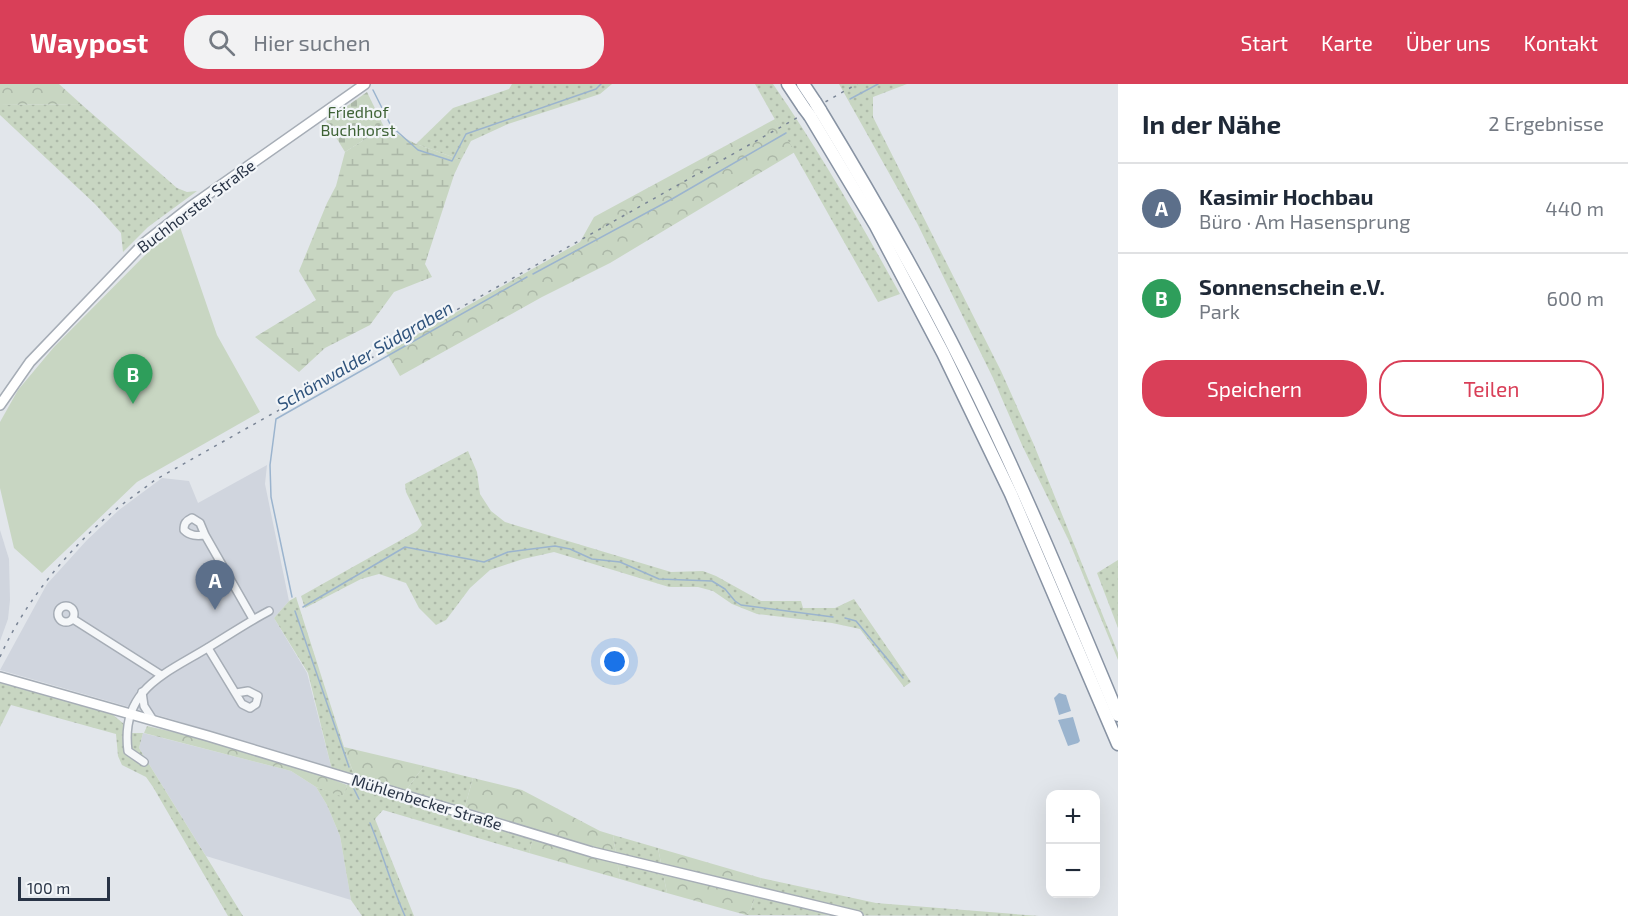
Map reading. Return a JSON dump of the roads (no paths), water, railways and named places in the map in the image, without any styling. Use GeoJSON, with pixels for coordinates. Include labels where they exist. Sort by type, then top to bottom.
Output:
{"type":"FeatureCollection","features":[{"type":"Feature","properties":{"kind":"highway"},"geometry":{"type":"LineString","coordinates":[[788,84],[812,109],[869,191],[964,368],[1035,519],[1118,715]]}},
{"type":"Feature","properties":{"kind":"highway"},"geometry":{"type":"LineString","coordinates":[[803,84],[812,109],[943,353],[1011,494],[1118,744]]}},
{"type":"Feature","properties":{"kind":"main road","name":"Buchhorster Straße"},"geometry":{"type":"LineString","coordinates":[[0,405],[30,362],[144,243],[190,207],[365,84]]}},
{"type":"Feature","properties":{"kind":"main road","name":"Mühlenbecker Straße"},"geometry":{"type":"LineString","coordinates":[[0,677],[153,720],[592,852],[858,916]]}},
{"type":"Feature","properties":{"kind":"street"},"geometry":{"type":"LineString","coordinates":[[205,535],[252,619]]}},
{"type":"Feature","properties":{"kind":"street"},"geometry":{"type":"LineString","coordinates":[[144,762],[128,751],[127,742],[130,714],[142,692],[161,675],[269,611]]}},
{"type":"Feature","properties":{"kind":"street"},"geometry":{"type":"LineString","coordinates":[[73,619],[161,675]]}},
{"type":"Feature","properties":{"kind":"street"},"geometry":{"type":"LineString","coordinates":[[208,648],[236,693]]}},
{"type":"Feature","properties":{"kind":"street"},"geometry":{"type":"LineString","coordinates":[[142,692],[144,706],[153,720]]}},
{"type":"Feature","properties":{"kind":"water"},"geometry":{"type":"Polygon","coordinates":[[[1059,693],[1066,695],[1071,711],[1059,715],[1054,698],[1059,693]]]}},
{"type":"Feature","properties":{"kind":"water"},"geometry":{"type":"Polygon","coordinates":[[[1073,717],[1080,741],[1068,746],[1058,720],[1073,717]]]}},
{"type":"Feature","properties":{"kind":"waterway"},"geometry":{"type":"LineString","coordinates":[[373,90],[391,126],[418,150],[452,161],[466,134],[596,89],[601,84]]}},
{"type":"Feature","properties":{"kind":"waterway","name":"Schönwalder Südgraben"},"geometry":{"type":"LineString","coordinates":[[850,99],[878,84]]}},
{"type":"Feature","properties":{"kind":"waterway","name":"Schönwalder Südgraben"},"geometry":{"type":"LineString","coordinates":[[533,274],[672,199],[786,133]]}},
{"type":"Feature","properties":{"kind":"waterway","name":"Schönwalder Südgraben"},"geometry":{"type":"LineString","coordinates":[[292,597],[271,497],[270,465],[276,419],[527,277]]}},
{"type":"Feature","properties":{"kind":"waterway"},"geometry":{"type":"LineString","coordinates":[[303,607],[405,547],[484,562],[508,552],[555,546],[570,549],[592,559],[620,562],[659,579],[712,581],[725,589],[741,605],[833,617]]}},
{"type":"Feature","properties":{"kind":"waterway","name":"Schönwalder Südgraben"},"geometry":{"type":"LineString","coordinates":[[295,611],[349,767]]}},
{"type":"Feature","properties":{"kind":"waterway"},"geometry":{"type":"LineString","coordinates":[[845,618],[856,621],[903,678]]}},
{"type":"Feature","properties":{"kind":"waterway","name":"Schönwalder Südgraben"},"geometry":{"type":"LineString","coordinates":[[354,789],[359,799]]}},
{"type":"Feature","properties":{"kind":"waterway","name":"Schönwalder Südgraben"},"geometry":{"type":"LineString","coordinates":[[370,823],[405,916]]}},
{"type":"Feature","properties":{"kind":"railway"},"geometry":{"type":"LineString","coordinates":[[0,657],[19,620],[57,568],[107,517],[155,480],[857,84]]}},
{"type":"Feature","properties":{"kind":"place","name":"Sonnenschein e.V."},"geometry":{"type":"Point","coordinates":[133,404]}},
{"type":"Feature","properties":{"kind":"place","name":"Kasimir Hochbau"},"geometry":{"type":"Point","coordinates":[215,610]}},
{"type":"Feature","properties":{"kind":"park label","name":"Friedhof Buchhorst"},"geometry":{"type":"Point","coordinates":[358,121]}}]}
